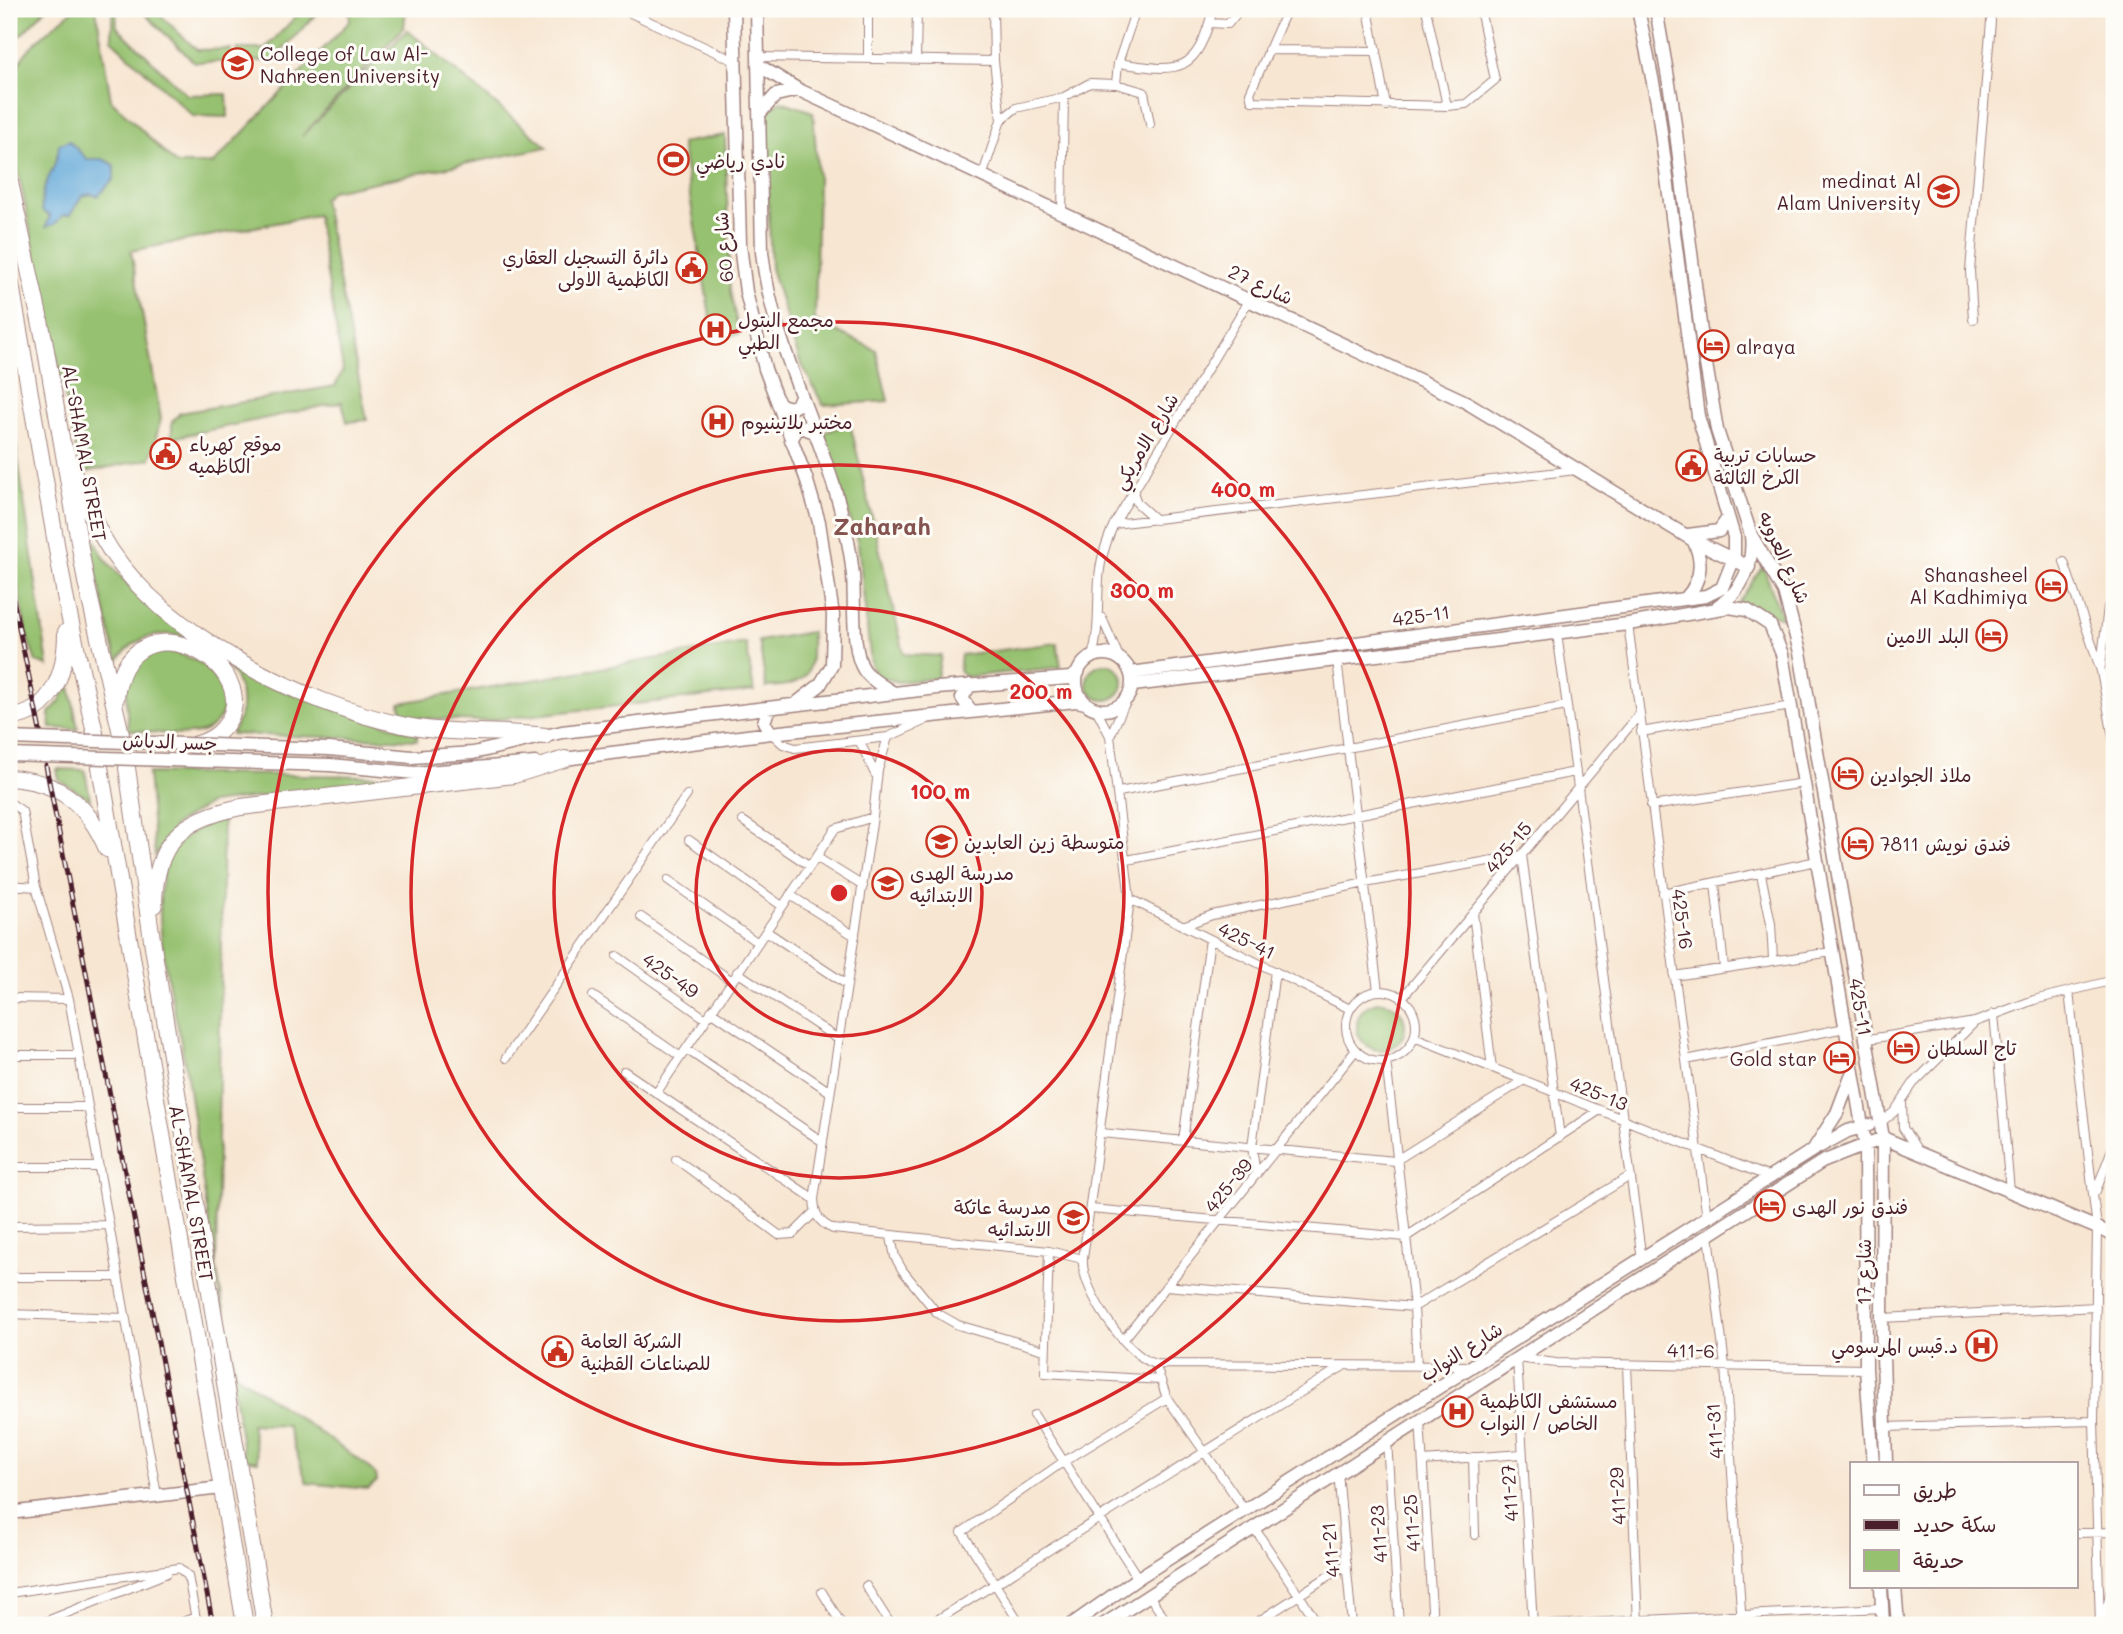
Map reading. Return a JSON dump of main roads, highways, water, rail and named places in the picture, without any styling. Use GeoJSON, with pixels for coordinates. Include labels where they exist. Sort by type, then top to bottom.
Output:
{"type":"FeatureCollection","features":[{"type":"Feature","properties":{"kind":"highway","name":"AL-SHAMAL STREET"},"geometry":{"type":"LineString","coordinates":[[9,178],[63,445],[86,582],[121,734]]}},
{"type":"Feature","properties":{"kind":"highway"},"geometry":{"type":"LineString","coordinates":[[9,273],[66,601],[94,733]]}},
{"type":"Feature","properties":{"kind":"highway"},"geometry":{"type":"LineString","coordinates":[[63,445],[98,528],[135,583],[166,609],[246,665],[305,695],[401,725],[547,736]]}},
{"type":"Feature","properties":{"kind":"highway"},"geometry":{"type":"LineString","coordinates":[[9,718],[34,709],[57,686],[64,669],[66,601]]}},
{"type":"Feature","properties":{"kind":"highway"},"geometry":{"type":"LineString","coordinates":[[116,711],[117,688],[123,668],[132,655],[148,645],[167,641],[184,645],[214,663],[232,685],[233,707],[226,725],[214,737],[194,744]]}},
{"type":"Feature","properties":{"kind":"highway"},"geometry":{"type":"LineString","coordinates":[[154,953],[153,902],[158,868],[173,840],[196,819],[241,807],[514,775],[558,759]]}},
{"type":"Feature","properties":{"kind":"highway","name":"AL-SHAMAL STREET"},"geometry":{"type":"LineString","coordinates":[[100,767],[245,1625]]}},
{"type":"Feature","properties":{"kind":"highway","name":"AL-SHAMAL STREET"},"geometry":{"type":"LineString","coordinates":[[127,768],[154,953],[265,1625]]}},
{"type":"Feature","properties":{"kind":"highway"},"geometry":{"type":"LineString","coordinates":[[9,778],[50,785],[76,801],[93,820],[116,871]]}},
{"type":"Feature","properties":{"kind":"water"},"geometry":{"type":"Polygon","coordinates":[[[69,141],[87,159],[103,159],[114,165],[114,179],[98,196],[82,196],[70,215],[63,215],[55,224],[46,227],[50,216],[42,211],[43,192],[56,162],[59,144],[69,141]]]}},
{"type":"Feature","properties":{"kind":"railway"},"geometry":{"type":"LineString","coordinates":[[9,579],[40,731]]}},
{"type":"Feature","properties":{"kind":"railway"},"geometry":{"type":"LineString","coordinates":[[46,766],[213,1625]]}},
{"type":"Feature","properties":{"kind":"place","name":"College of Law Al- Nahreen University"},"geometry":{"type":"Point","coordinates":[237,64]}},
{"type":"Feature","properties":{"kind":"place","name":"نادي رياضي"},"geometry":{"type":"Point","coordinates":[673,160]}},
{"type":"Feature","properties":{"kind":"place","name":"medinat Al Alam University"},"geometry":{"type":"Point","coordinates":[1944,191]}},
{"type":"Feature","properties":{"kind":"place","name":"دائرة التسجيل العقاري الكاظمية الاولى"},"geometry":{"type":"Point","coordinates":[692,267]}},
{"type":"Feature","properties":{"kind":"place","name":"مجمع البتول الطبي"},"geometry":{"type":"Point","coordinates":[715,330]}},
{"type":"Feature","properties":{"kind":"place","name":"alraya"},"geometry":{"type":"Point","coordinates":[1713,346]}},
{"type":"Feature","properties":{"kind":"place","name":"مختبر بلاتينيوم"},"geometry":{"type":"Point","coordinates":[718,421]}},
{"type":"Feature","properties":{"kind":"place","name":"موقع كهرباء الكاظميه"},"geometry":{"type":"Point","coordinates":[166,454]}},
{"type":"Feature","properties":{"kind":"place","name":"حسابات تربية الكرخ الثالثة"},"geometry":{"type":"Point","coordinates":[1691,465]}},
{"type":"Feature","properties":{"kind":"place","name":"Shanasheel Al Kadhimiya"},"geometry":{"type":"Point","coordinates":[2051,585]}},
{"type":"Feature","properties":{"kind":"place","name":"البلد الامين"},"geometry":{"type":"Point","coordinates":[1992,635]}},
{"type":"Feature","properties":{"kind":"place","name":"ملاذ الجوادين"},"geometry":{"type":"Point","coordinates":[1847,774]}},
{"type":"Feature","properties":{"kind":"place","name":"متوسطة زين العابدين"},"geometry":{"type":"Point","coordinates":[941,841]}},
{"type":"Feature","properties":{"kind":"place","name":"فندق نويش 7811"},"geometry":{"type":"Point","coordinates":[1857,843]}},
{"type":"Feature","properties":{"kind":"place","name":"مدرسة الهدى الابتدائيه"},"geometry":{"type":"Point","coordinates":[887,883]}},
{"type":"Feature","properties":{"kind":"place","name":"تاج السلطان"},"geometry":{"type":"Point","coordinates":[1904,1047]}},
{"type":"Feature","properties":{"kind":"place","name":"Gold star"},"geometry":{"type":"Point","coordinates":[1840,1058]}},
{"type":"Feature","properties":{"kind":"place","name":"فندق نور الهدى"},"geometry":{"type":"Point","coordinates":[1769,1206]}},
{"type":"Feature","properties":{"kind":"place","name":"مدرسة عاتكة الابتدائيه"},"geometry":{"type":"Point","coordinates":[1074,1217]}},
{"type":"Feature","properties":{"kind":"place","name":"د.قبس المرسومي"},"geometry":{"type":"Point","coordinates":[1981,1345]}},
{"type":"Feature","properties":{"kind":"place","name":"الشركة العامة للصناعات القطنية"},"geometry":{"type":"Point","coordinates":[558,1351]}},
{"type":"Feature","properties":{"kind":"place","name":"مستشفى الكاظمية الخاص / النواب"},"geometry":{"type":"Point","coordinates":[1457,1411]}},
{"type":"Feature","properties":{"kind":"district","name":"Zaharah"},"geometry":{"type":"Point","coordinates":[882,526]}}]}
